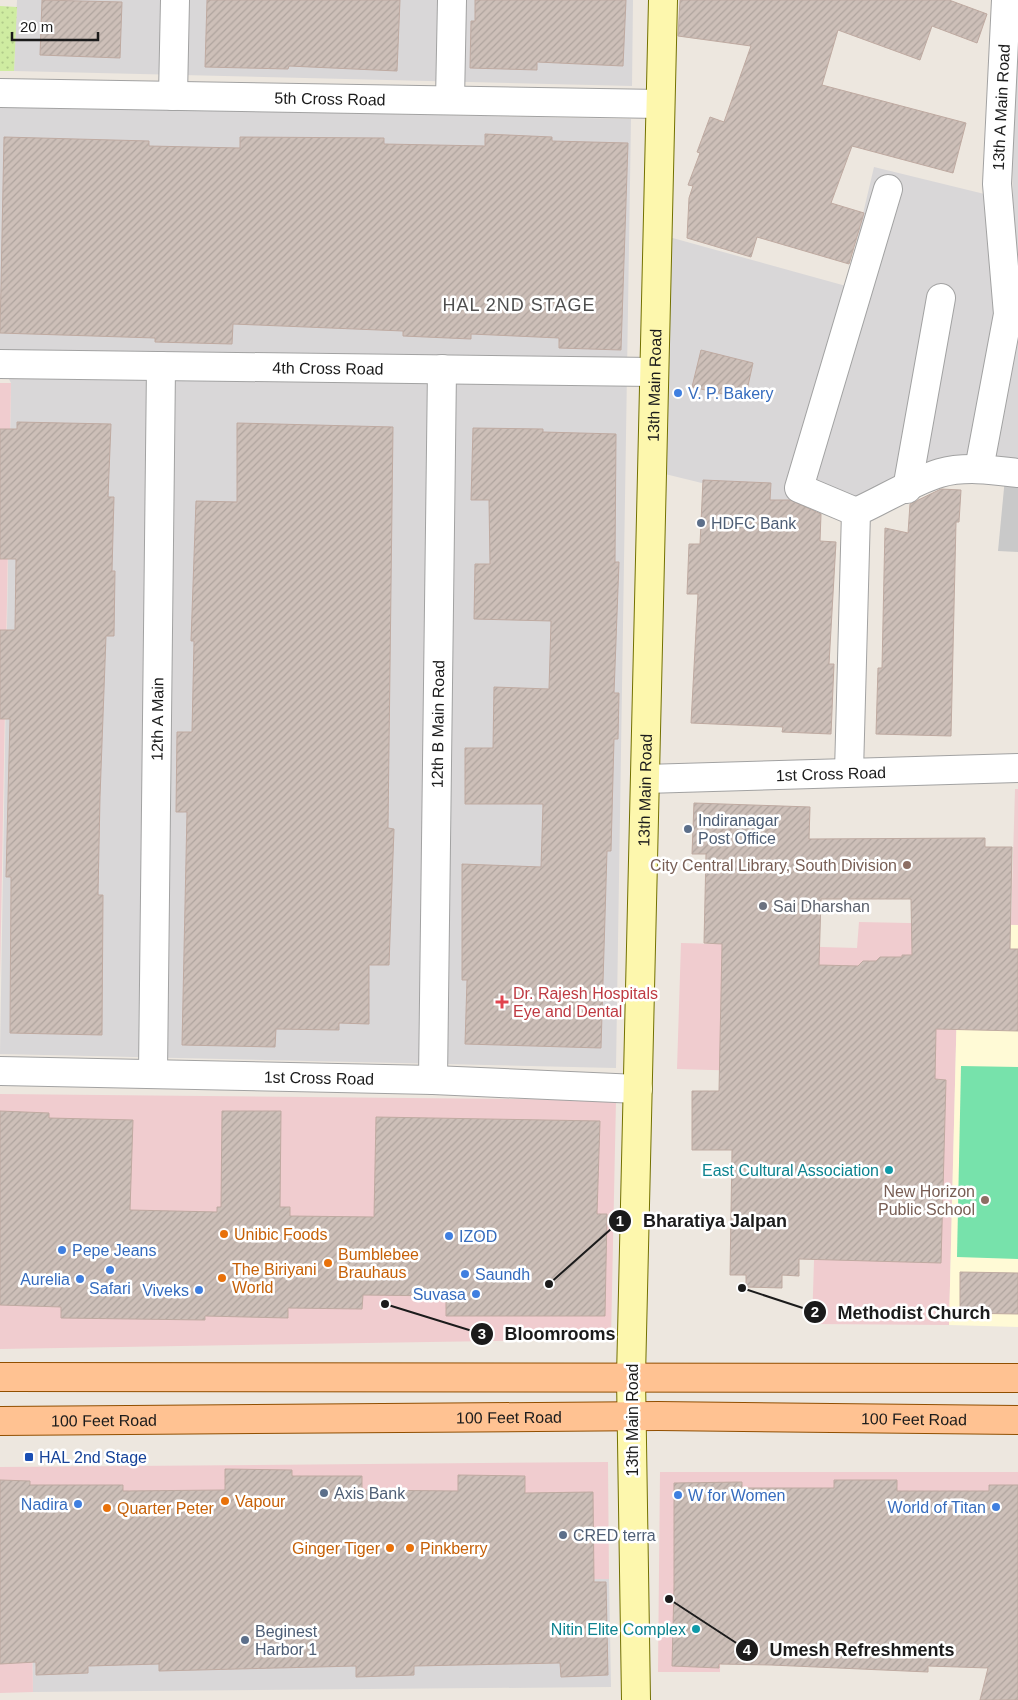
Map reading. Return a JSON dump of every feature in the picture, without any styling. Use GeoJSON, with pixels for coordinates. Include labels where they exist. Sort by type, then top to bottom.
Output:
{"type":"FeatureCollection","features":[{"type":"Feature","properties":{"kind":"main road"},"geometry":{"type":"LineString","coordinates":[[0,1377],[1018,1378]]}},
{"type":"Feature","properties":{"kind":"main road","name":"100 Feet Road"},"geometry":{"type":"LineString","coordinates":[[0,1421],[632,1416],[1018,1420]]}},
{"type":"Feature","properties":{"kind":"street"},"geometry":{"type":"LineString","coordinates":[[173,96],[175,0]]}},
{"type":"Feature","properties":{"kind":"street"},"geometry":{"type":"LineString","coordinates":[[450,100],[452,0]]}},
{"type":"Feature","properties":{"kind":"street","name":"13th Main Road"},"geometry":{"type":"LineString","coordinates":[[636,1700],[631,1377],[662,0]]}},
{"type":"Feature","properties":{"kind":"street","name":"13th A Main Road"},"geometry":{"type":"LineString","coordinates":[[979,469],[1008,314],[997,184],[1006,0]]}},
{"type":"Feature","properties":{"kind":"street","name":"5th Cross Road"},"geometry":{"type":"LineString","coordinates":[[0,93],[660,104]]}},
{"type":"Feature","properties":{"kind":"street"},"geometry":{"type":"LineString","coordinates":[[888,189],[799,488],[856,512],[942,473],[979,469],[1018,473]]}},
{"type":"Feature","properties":{"kind":"street"},"geometry":{"type":"LineString","coordinates":[[907,488],[941,298]]}},
{"type":"Feature","properties":{"kind":"street","name":"4th Cross Road"},"geometry":{"type":"LineString","coordinates":[[0,364],[654,372]]}},
{"type":"Feature","properties":{"kind":"street","name":"12th A Main"},"geometry":{"type":"LineString","coordinates":[[153,1073],[161,366]]}},
{"type":"Feature","properties":{"kind":"street","name":"12th B Main Road"},"geometry":{"type":"LineString","coordinates":[[433,1080],[442,369]]}},
{"type":"Feature","properties":{"kind":"street"},"geometry":{"type":"LineString","coordinates":[[849,772],[856,512]]}},
{"type":"Feature","properties":{"kind":"street","name":"1st Cross Road"},"geometry":{"type":"LineString","coordinates":[[645,779],[1018,768]]}},
{"type":"Feature","properties":{"kind":"street","name":"1st Cross Road"},"geometry":{"type":"LineString","coordinates":[[0,1071],[433,1080],[638,1089]]}},
{"type":"Feature","properties":{"kind":"shaded area"},"geometry":{"type":"Polygon","coordinates":[[[17,0],[633,0],[632,86],[14,71],[17,0]]]}},
{"type":"Feature","properties":{"kind":"shaded area"},"geometry":{"type":"Polygon","coordinates":[[[1018,0],[1018,478],[945,478],[860,522],[661,473],[669,237],[846,286],[874,167],[1013,201],[1011,109],[1018,0]]]}},
{"type":"Feature","properties":{"kind":"shaded area"},"geometry":{"type":"Polygon","coordinates":[[[0,106],[631,119],[616,1068],[0,1054],[11,383],[0,362],[0,106]]]}},
{"type":"Feature","properties":{"kind":"shaded area"},"geometry":{"type":"Polygon","coordinates":[[[0,383],[11,383],[0,978],[0,383]]]}},
{"type":"Feature","properties":{"kind":"shaded area"},"geometry":{"type":"Polygon","coordinates":[[[1005,478],[1018,479],[1018,552],[998,551],[1005,478]]]}},
{"type":"Feature","properties":{"kind":"shaded area"},"geometry":{"type":"Polygon","coordinates":[[[1015,789],[1018,789],[1018,925],[1011,925],[1015,789]]]}},
{"type":"Feature","properties":{"kind":"shaded area"},"geometry":{"type":"Polygon","coordinates":[[[859,922],[959,924],[949,1325],[812,1324],[820,1073],[677,1069],[681,943],[857,948],[859,922]]]}},
{"type":"Feature","properties":{"kind":"shaded area","name":"New Horizon Public School"},"geometry":{"type":"Polygon","coordinates":[[[959,924],[1018,925],[1018,1327],[949,1325],[959,924]]]}},
{"type":"Feature","properties":{"kind":"shaded area"},"geometry":{"type":"Polygon","coordinates":[[[0,1094],[616,1100],[611,1339],[0,1349],[0,1094]]]}},
{"type":"Feature","properties":{"kind":"shaded area"},"geometry":{"type":"Polygon","coordinates":[[[608,1462],[609,1579],[31,1583],[33,1692],[0,1693],[0,1467],[608,1462]]]}},
{"type":"Feature","properties":{"kind":"shaded area"},"geometry":{"type":"Polygon","coordinates":[[[660,1472],[1018,1472],[1018,1592],[721,1589],[720,1672],[658,1672],[660,1472]]]}},
{"type":"Feature","properties":{"kind":"shaded area"},"geometry":{"type":"Polygon","coordinates":[[[609,1579],[611,1687],[33,1692],[31,1583],[609,1579]]]}},
{"type":"Feature","properties":{"kind":"green space"},"geometry":{"type":"Polygon","coordinates":[[[0,6],[17,7],[14,71],[0,71],[0,6]]]}},
{"type":"Feature","properties":{"kind":"green space"},"geometry":{"type":"Polygon","coordinates":[[[961,1066],[1018,1067],[1018,1259],[957,1257],[961,1066]]]}},
{"type":"Feature","properties":{"kind":"building"},"geometry":{"type":"Polygon","coordinates":[[[42,0],[122,2],[120,58],[40,55],[42,0]]]}},
{"type":"Feature","properties":{"kind":"building"},"geometry":{"type":"Polygon","coordinates":[[[207,0],[400,0],[397,71],[289,66],[288,69],[205,67],[207,0]]]}},
{"type":"Feature","properties":{"kind":"building"},"geometry":{"type":"Polygon","coordinates":[[[475,0],[626,0],[623,66],[537,62],[537,70],[470,68],[471,21],[475,21],[475,0]]]}},
{"type":"Feature","properties":{"kind":"building"},"geometry":{"type":"Polygon","coordinates":[[[680,0],[949,0],[987,14],[977,43],[932,26],[920,60],[838,30],[822,85],[966,123],[953,173],[852,146],[831,203],[864,213],[849,264],[757,237],[751,257],[687,238],[689,198],[693,186],[688,185],[700,153],[697,152],[710,117],[724,122],[751,46],[678,36],[680,0]]]}},
{"type":"Feature","properties":{"kind":"building"},"geometry":{"type":"Polygon","coordinates":[[[485,134],[552,137],[552,141],[628,143],[621,350],[559,348],[559,338],[471,334],[471,339],[403,336],[403,331],[233,324],[232,344],[155,342],[155,338],[0,333],[4,137],[149,141],[149,146],[240,148],[240,137],[384,138],[384,144],[485,146],[485,134]]]}},
{"type":"Feature","properties":{"kind":"building"},"geometry":{"type":"Polygon","coordinates":[[[701,350],[753,363],[745,399],[692,387],[701,350]]]}},
{"type":"Feature","properties":{"kind":"building"},"geometry":{"type":"Polygon","coordinates":[[[17,422],[111,424],[108,497],[114,497],[112,571],[115,571],[114,636],[106,636],[100,797],[98,895],[103,895],[102,1035],[10,1033],[11,877],[6,877],[10,719],[0,719],[0,630],[15,630],[16,559],[0,559],[0,429],[17,429],[17,422]]]}},
{"type":"Feature","properties":{"kind":"building"},"geometry":{"type":"Polygon","coordinates":[[[237,423],[393,427],[388,828],[394,829],[389,965],[369,965],[369,1024],[339,1023],[339,1030],[276,1029],[275,1047],[182,1045],[187,812],[176,812],[177,732],[192,732],[194,641],[191,641],[196,501],[237,502],[237,423]]]}},
{"type":"Feature","properties":{"kind":"building"},"geometry":{"type":"Polygon","coordinates":[[[473,428],[543,429],[543,432],[616,434],[615,562],[619,562],[614,693],[619,693],[618,739],[614,739],[611,851],[607,851],[601,1048],[465,1044],[467,980],[462,980],[462,864],[541,867],[543,804],[465,804],[465,748],[493,748],[494,687],[549,689],[551,621],[474,619],[475,564],[490,564],[489,500],[471,500],[473,428]]]}},
{"type":"Feature","properties":{"kind":"building"},"geometry":{"type":"Polygon","coordinates":[[[703,480],[771,483],[770,500],[790,500],[821,514],[820,541],[836,542],[829,664],[834,664],[831,734],[782,732],[783,727],[691,723],[698,594],[687,594],[689,544],[700,544],[703,480]]]}},
{"type":"Feature","properties":{"kind":"building"},"geometry":{"type":"Polygon","coordinates":[[[941,489],[961,490],[959,522],[956,522],[951,736],[876,734],[878,668],[882,668],[885,528],[908,533],[910,504],[941,489]]]}},
{"type":"Feature","properties":{"kind":"building"},"geometry":{"type":"Polygon","coordinates":[[[694,803],[810,807],[809,839],[985,838],[985,847],[1012,847],[1010,949],[1018,949],[1018,1031],[936,1029],[935,1079],[946,1080],[941,1263],[799,1259],[799,1276],[782,1275],[782,1288],[746,1287],[746,1275],[730,1275],[732,1150],[692,1150],[692,1091],[719,1091],[722,944],[704,943],[706,854],[692,854],[694,803]],[[821,899],[819,965],[858,966],[863,961],[876,961],[880,957],[912,955],[911,899],[821,899]]]}},
{"type":"Feature","properties":{"kind":"building"},"geometry":{"type":"Polygon","coordinates":[[[0,1111],[49,1113],[49,1118],[133,1120],[130,1210],[217,1212],[217,1207],[221,1207],[222,1111],[281,1111],[280,1207],[290,1207],[290,1216],[374,1217],[376,1117],[600,1121],[597,1214],[607,1214],[605,1316],[446,1316],[446,1296],[363,1295],[362,1309],[288,1308],[288,1318],[205,1316],[205,1320],[61,1318],[61,1307],[0,1305],[0,1111]]]}},
{"type":"Feature","properties":{"kind":"building"},"geometry":{"type":"Polygon","coordinates":[[[960,1272],[1018,1273],[1018,1314],[960,1313],[960,1272]]]}},
{"type":"Feature","properties":{"kind":"building"},"geometry":{"type":"Polygon","coordinates":[[[225,1469],[292,1470],[292,1476],[362,1476],[362,1490],[458,1491],[458,1475],[525,1476],[525,1493],[593,1492],[594,1582],[606,1582],[608,1675],[561,1677],[560,1663],[414,1666],[414,1675],[356,1677],[356,1666],[159,1671],[159,1664],[88,1666],[88,1673],[36,1675],[36,1662],[0,1664],[0,1480],[30,1481],[30,1485],[123,1485],[123,1491],[225,1490],[225,1469]]]}},
{"type":"Feature","properties":{"kind":"building"},"geometry":{"type":"Polygon","coordinates":[[[834,1480],[897,1480],[897,1491],[989,1491],[989,1485],[1018,1485],[1018,1700],[980,1700],[988,1668],[928,1666],[928,1672],[771,1665],[719,1664],[719,1668],[672,1666],[674,1483],[742,1482],[742,1488],[834,1488],[834,1480]]]}},
{"type":"Feature","properties":{"kind":"place","name":"V. P. Bakery"},"geometry":{"type":"Point","coordinates":[678,393]}},
{"type":"Feature","properties":{"kind":"place","name":"HDFC Bank"},"geometry":{"type":"Point","coordinates":[701,523]}},
{"type":"Feature","properties":{"kind":"place","name":"Indiranagar Post Office"},"geometry":{"type":"Point","coordinates":[688,829]}},
{"type":"Feature","properties":{"kind":"place","name":"City Central Library, South Division"},"geometry":{"type":"Point","coordinates":[907,865]}},
{"type":"Feature","properties":{"kind":"place","name":"Sai Dharshan"},"geometry":{"type":"Point","coordinates":[763,906]}},
{"type":"Feature","properties":{"kind":"place","name":"Dr. Rajesh Hospitals Eye and Dental"},"geometry":{"type":"Point","coordinates":[502,1002]}},
{"type":"Feature","properties":{"kind":"place","name":"East Cultural Association"},"geometry":{"type":"Point","coordinates":[889,1170]}},
{"type":"Feature","properties":{"kind":"place","name":"New Horizon Public School"},"geometry":{"type":"Point","coordinates":[985,1200]}},
{"type":"Feature","properties":{"kind":"place","name":"Unibic Foods"},"geometry":{"type":"Point","coordinates":[224,1234]}},
{"type":"Feature","properties":{"kind":"place","name":"IZOD"},"geometry":{"type":"Point","coordinates":[449,1236]}},
{"type":"Feature","properties":{"kind":"place","name":"Pepe Jeans"},"geometry":{"type":"Point","coordinates":[62,1250]}},
{"type":"Feature","properties":{"kind":"place","name":"Bumblebee Brauhaus"},"geometry":{"type":"Point","coordinates":[328,1263]}},
{"type":"Feature","properties":{"kind":"place","name":"Safari"},"geometry":{"type":"Point","coordinates":[110,1270]}},
{"type":"Feature","properties":{"kind":"place","name":"Saundh"},"geometry":{"type":"Point","coordinates":[465,1274]}},
{"type":"Feature","properties":{"kind":"place","name":"The Biriyani World"},"geometry":{"type":"Point","coordinates":[222,1278]}},
{"type":"Feature","properties":{"kind":"place","name":"Aurelia"},"geometry":{"type":"Point","coordinates":[80,1279]}},
{"type":"Feature","properties":{"kind":"place","name":"Bharatiya Jalpan"},"geometry":{"type":"Point","coordinates":[549,1284]}},
{"type":"Feature","properties":{"kind":"place","name":"Methodist Church"},"geometry":{"type":"Point","coordinates":[742,1288]}},
{"type":"Feature","properties":{"kind":"place","name":"Viveks"},"geometry":{"type":"Point","coordinates":[199,1290]}},
{"type":"Feature","properties":{"kind":"place","name":"Suvasa"},"geometry":{"type":"Point","coordinates":[476,1294]}},
{"type":"Feature","properties":{"kind":"place","name":"Bloomrooms"},"geometry":{"type":"Point","coordinates":[385,1304]}},
{"type":"Feature","properties":{"kind":"place","name":"HAL 2nd Stage"},"geometry":{"type":"Point","coordinates":[29,1457]}},
{"type":"Feature","properties":{"kind":"place","name":"Axis Bank"},"geometry":{"type":"Point","coordinates":[324,1493]}},
{"type":"Feature","properties":{"kind":"place","name":"W for Women"},"geometry":{"type":"Point","coordinates":[678,1495]}},
{"type":"Feature","properties":{"kind":"place","name":"Vapour"},"geometry":{"type":"Point","coordinates":[225,1501]}},
{"type":"Feature","properties":{"kind":"place","name":"Nadira"},"geometry":{"type":"Point","coordinates":[78,1504]}},
{"type":"Feature","properties":{"kind":"place","name":"World of Titan"},"geometry":{"type":"Point","coordinates":[996,1507]}},
{"type":"Feature","properties":{"kind":"place","name":"Quarter Peter"},"geometry":{"type":"Point","coordinates":[107,1508]}},
{"type":"Feature","properties":{"kind":"place","name":"CRED terra"},"geometry":{"type":"Point","coordinates":[563,1535]}},
{"type":"Feature","properties":{"kind":"place","name":"Ginger Tiger"},"geometry":{"type":"Point","coordinates":[390,1548]}},
{"type":"Feature","properties":{"kind":"place","name":"Pinkberry"},"geometry":{"type":"Point","coordinates":[410,1548]}},
{"type":"Feature","properties":{"kind":"place","name":"Umesh Refreshments"},"geometry":{"type":"Point","coordinates":[669,1599]}},
{"type":"Feature","properties":{"kind":"place","name":"Nitin Elite Complex"},"geometry":{"type":"Point","coordinates":[696,1629]}},
{"type":"Feature","properties":{"kind":"place","name":"Beginest Harbor 1"},"geometry":{"type":"Point","coordinates":[245,1640]}},
{"type":"Feature","properties":{"kind":"district","name":"HAL 2ND STAGE"},"geometry":{"type":"Point","coordinates":[519,305]}}]}
